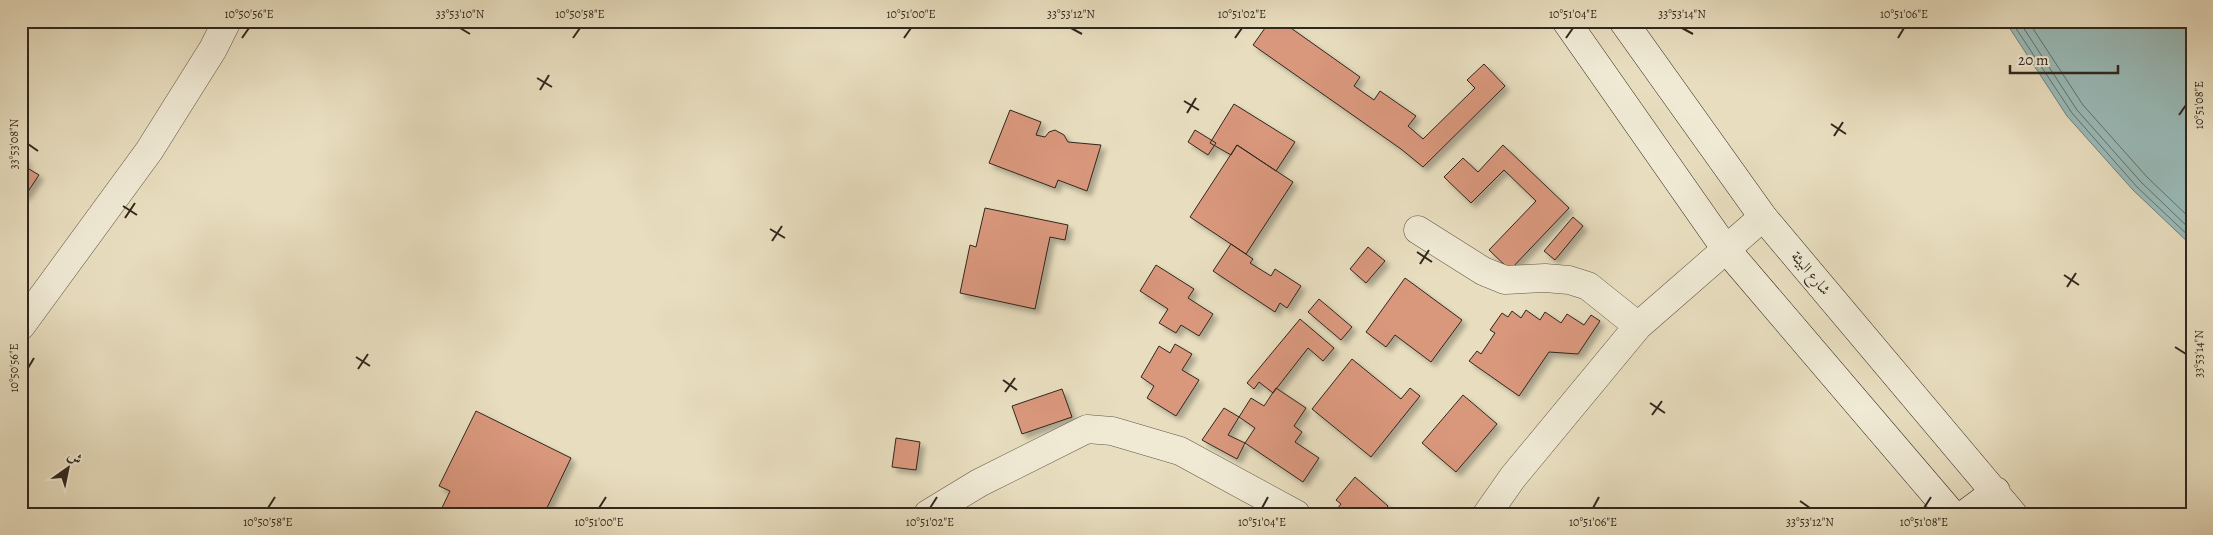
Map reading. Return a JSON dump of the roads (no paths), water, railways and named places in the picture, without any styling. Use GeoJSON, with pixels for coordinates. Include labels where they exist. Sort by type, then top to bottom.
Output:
{"type":"FeatureCollection","features":[{"type":"Feature","properties":{"kind":"street"},"geometry":{"type":"LineString","coordinates":[[21,326],[149,151],[213,49],[227,21]]}},
{"type":"Feature","properties":{"kind":"street"},"geometry":{"type":"LineString","coordinates":[[1566,21],[1725,248],[1952,514]]}},
{"type":"Feature","properties":{"kind":"street","name":"شارع البيئة"},"geometry":{"type":"LineString","coordinates":[[1622,21],[1763,217],[1996,491],[2013,514]]}},
{"type":"Feature","properties":{"kind":"street"},"geometry":{"type":"LineString","coordinates":[[1486,514],[1513,477],[1638,326],[1725,248],[1763,217]]}},
{"type":"Feature","properties":{"kind":"street"},"geometry":{"type":"LineString","coordinates":[[1418,230],[1483,272],[1505,280],[1545,278],[1569,280],[1588,286],[1638,326]]}},
{"type":"Feature","properties":{"kind":"street"},"geometry":{"type":"LineString","coordinates":[[928,514],[979,483],[1087,429],[1112,431],[1180,451],[1296,514]]}},
{"type":"Feature","properties":{"kind":"street"},"geometry":{"type":"LineString","coordinates":[[1966,514],[1996,491]]}},
{"type":"Feature","properties":{"kind":"water"},"geometry":{"type":"Polygon","coordinates":[[[2005,21],[2192,21],[2192,246],[2133,190],[2067,116],[2005,21]]]}}]}
